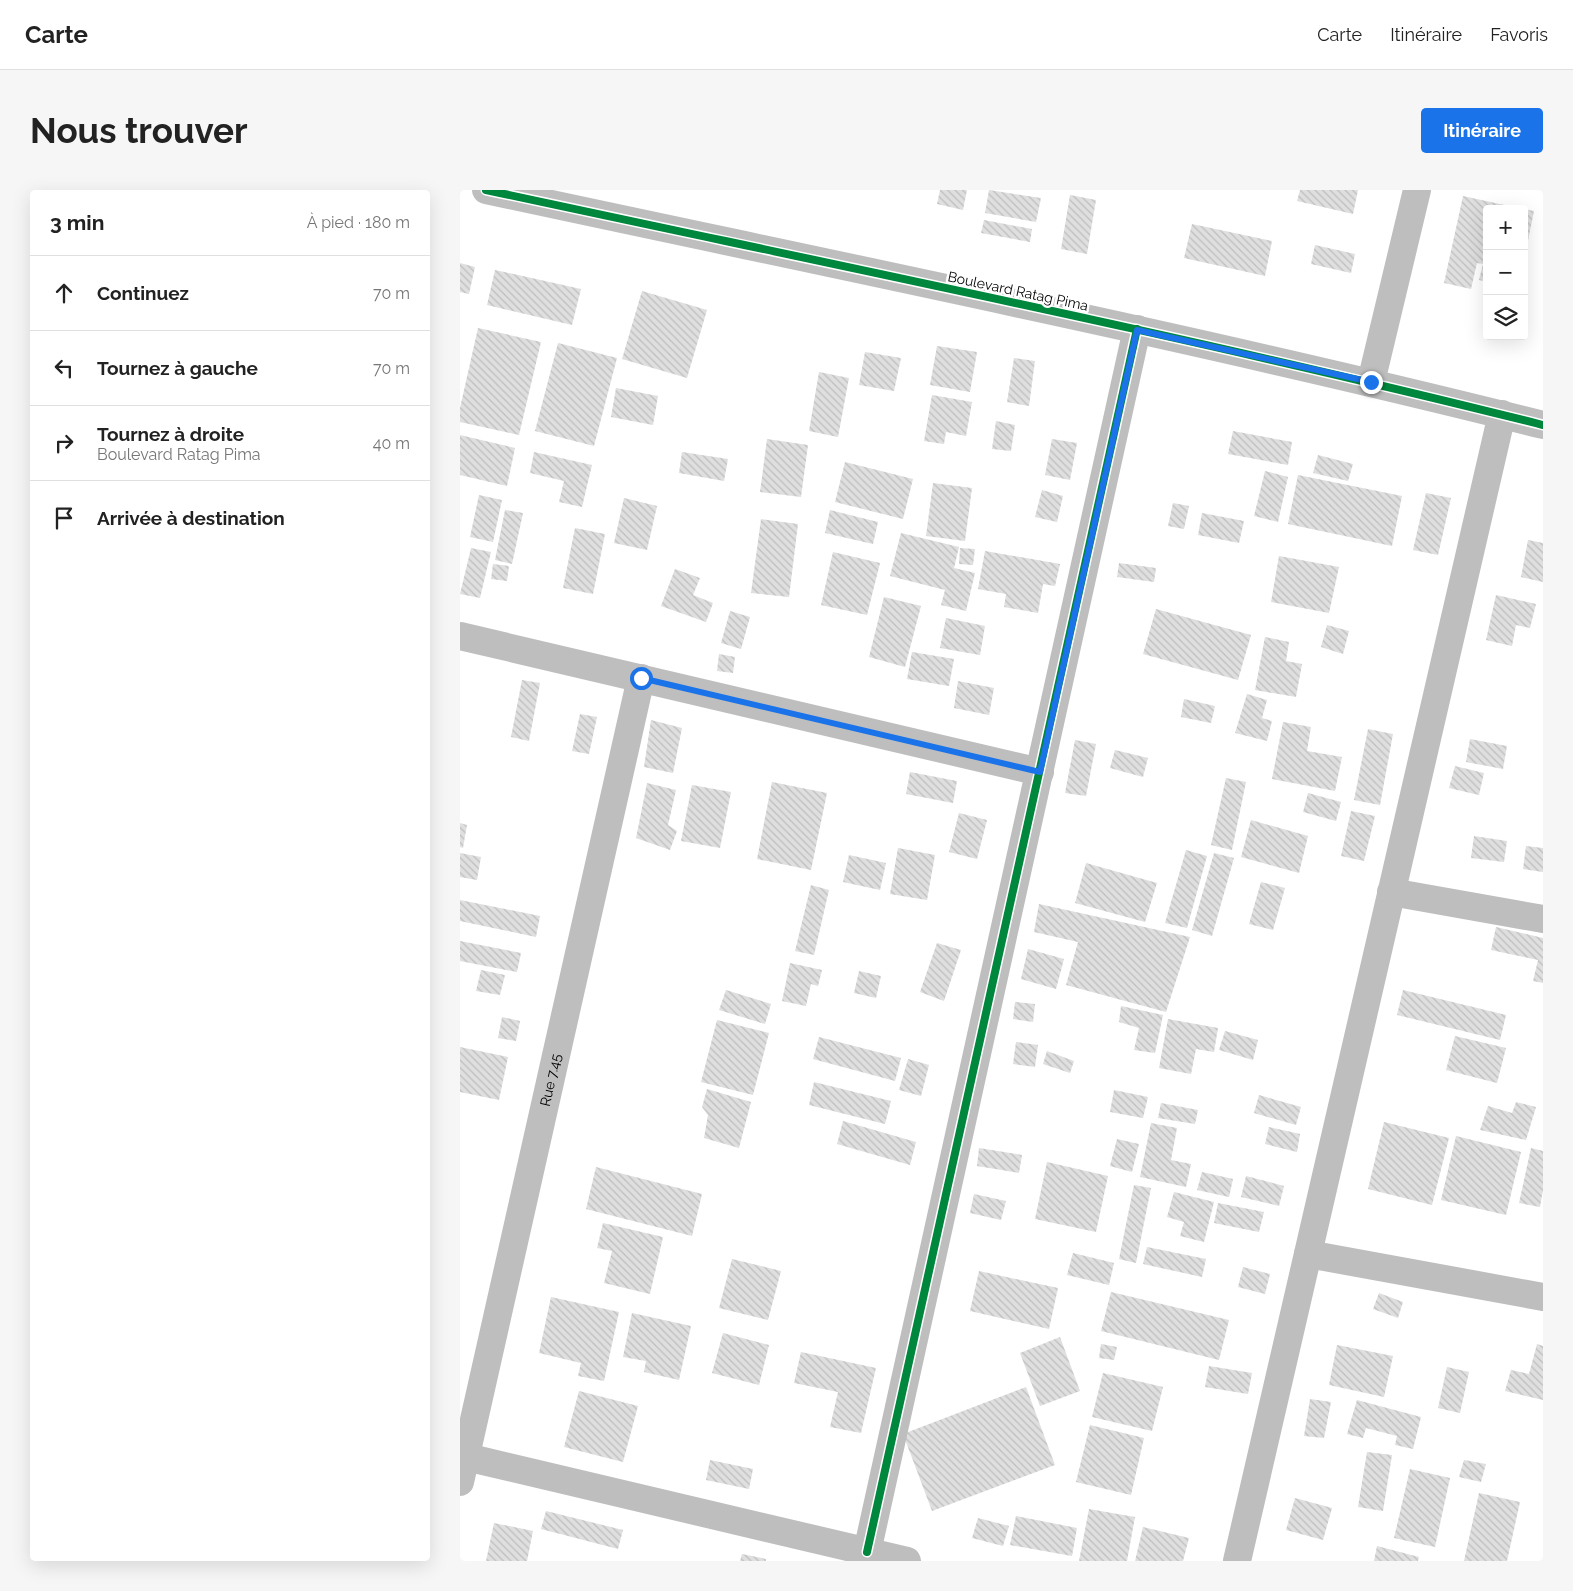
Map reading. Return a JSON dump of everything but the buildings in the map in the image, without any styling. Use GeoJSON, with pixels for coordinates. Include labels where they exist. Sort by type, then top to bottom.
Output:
{"type":"FeatureCollection","features":[{"type":"Feature","properties":{"kind":"street","name":"Boulevard Ratag Pima"},"geometry":{"type":"LineString","coordinates":[[486,190],[1371,382],[1543,425]]}},
{"type":"Feature","properties":{"kind":"street"},"geometry":{"type":"LineString","coordinates":[[1371,382],[1417,190]]}},
{"type":"Feature","properties":{"kind":"street"},"geometry":{"type":"LineString","coordinates":[[867,1552],[1137,330]]}},
{"type":"Feature","properties":{"kind":"street"},"geometry":{"type":"LineString","coordinates":[[1238,1561],[1502,414]]}},
{"type":"Feature","properties":{"kind":"street"},"geometry":{"type":"LineString","coordinates":[[460,636],[1040,772]]}},
{"type":"Feature","properties":{"kind":"street","name":"Rue 7.45"},"geometry":{"type":"LineString","coordinates":[[463,1469],[641,678]]}},
{"type":"Feature","properties":{"kind":"street"},"geometry":{"type":"LineString","coordinates":[[1392,892],[1543,919]]}},
{"type":"Feature","properties":{"kind":"street"},"geometry":{"type":"LineString","coordinates":[[1308,1254],[1543,1297]]}},
{"type":"Feature","properties":{"kind":"street"},"geometry":{"type":"LineString","coordinates":[[463,1469],[907,1561]]}},
{"type":"Feature","properties":{"kind":"cycle path"},"geometry":{"type":"LineString","coordinates":[[486,190],[1148,332],[1543,425]]}},
{"type":"Feature","properties":{"kind":"cycle path"},"geometry":{"type":"LineString","coordinates":[[867,1552],[1137,329]]}},
{"type":"Feature","properties":{"kind":"route"},"geometry":{"type":"LineString","coordinates":[[641,678],[1040,772],[1137,330],[1371,382]]}}]}
